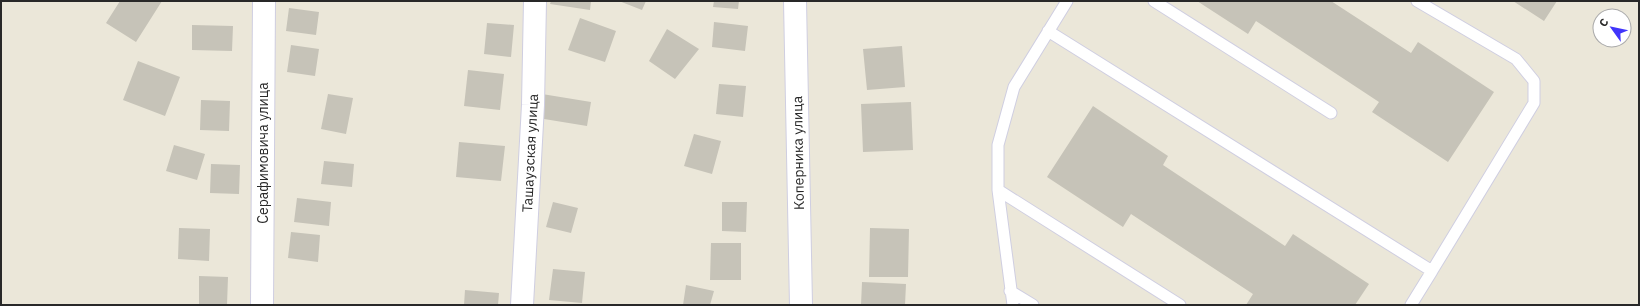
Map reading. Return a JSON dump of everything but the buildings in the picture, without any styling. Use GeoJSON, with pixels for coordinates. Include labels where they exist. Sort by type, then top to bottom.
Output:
{"type":"FeatureCollection","features":[{"type":"Feature","properties":{"kind":"street","name":"Серафимовича улица"},"geometry":{"type":"LineString","coordinates":[[262,305],[264,1]]}},
{"type":"Feature","properties":{"kind":"street","name":"Ташаузская улица"},"geometry":{"type":"LineString","coordinates":[[522,305],[533,105],[535,1]]}},
{"type":"Feature","properties":{"kind":"street","name":"Коперника улица"},"geometry":{"type":"LineString","coordinates":[[795,1],[801,305]]}},
{"type":"Feature","properties":{"kind":"lane"},"geometry":{"type":"LineString","coordinates":[[1012,305],[998,190],[998,145],[1014,87],[1067,1]]}},
{"type":"Feature","properties":{"kind":"lane"},"geometry":{"type":"LineString","coordinates":[[1154,1],[1331,113]]}},
{"type":"Feature","properties":{"kind":"lane"},"geometry":{"type":"LineString","coordinates":[[1411,305],[1534,103],[1534,81],[1516,59],[1417,1]]}},
{"type":"Feature","properties":{"kind":"lane"},"geometry":{"type":"LineString","coordinates":[[1048,31],[1432,270]]}},
{"type":"Feature","properties":{"kind":"lane"},"geometry":{"type":"LineString","coordinates":[[998,190],[1180,305]]}},
{"type":"Feature","properties":{"kind":"lane"},"geometry":{"type":"LineString","coordinates":[[1010,291],[1033,305]]}}]}
